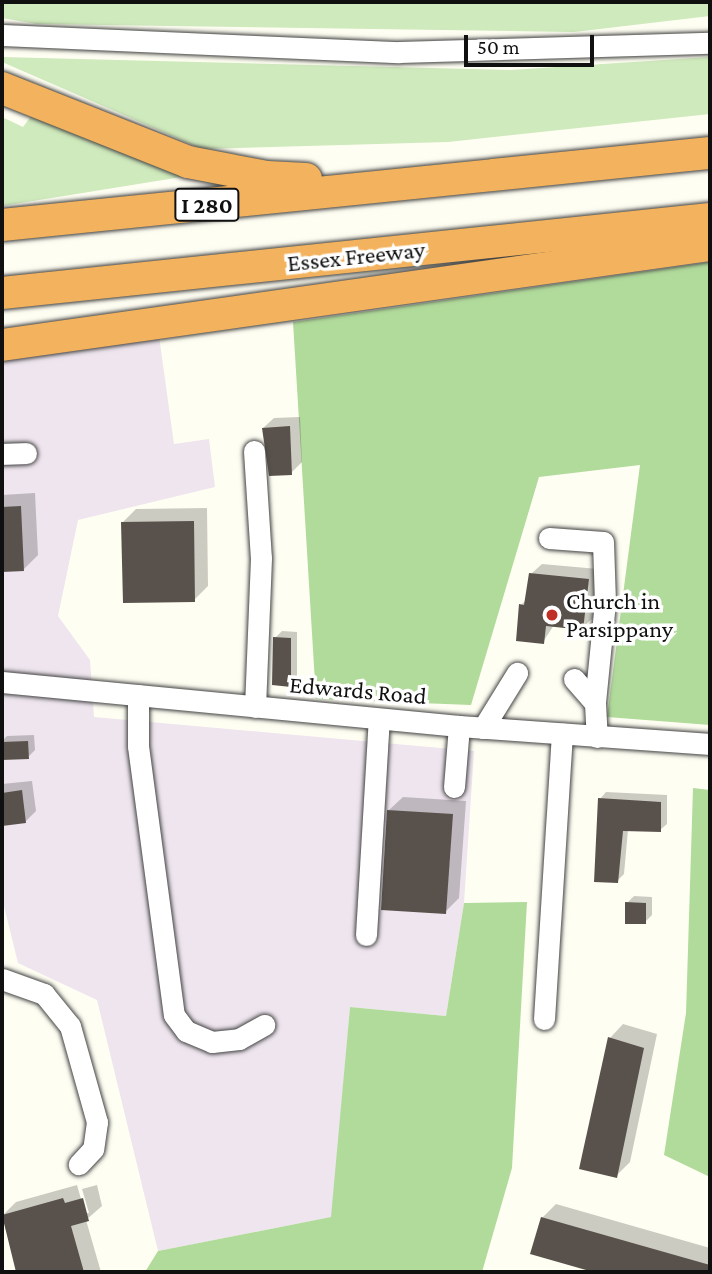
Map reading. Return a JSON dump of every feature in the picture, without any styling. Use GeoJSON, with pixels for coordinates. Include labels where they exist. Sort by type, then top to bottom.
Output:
{"type":"FeatureCollection","features":[{"type":"Feature","properties":{"kind":"highway"},"geometry":{"type":"LineString","coordinates":[[2,88],[150,149],[227,171],[412,184]]}},
{"type":"Feature","properties":{"kind":"highway","name":"I 280"},"geometry":{"type":"LineString","coordinates":[[2,225],[710,153]]}},
{"type":"Feature","properties":{"kind":"highway","name":"Essex Freeway"},"geometry":{"type":"LineString","coordinates":[[2,293],[710,219]]}},
{"type":"Feature","properties":{"kind":"highway"},"geometry":{"type":"LineString","coordinates":[[2,345],[710,245]]}},
{"type":"Feature","properties":{"kind":"street"},"geometry":{"type":"LineString","coordinates":[[2,35],[399,52],[710,43]]}},
{"type":"Feature","properties":{"kind":"street"},"geometry":{"type":"LineString","coordinates":[[254,451],[261,558],[255,707]]}},
{"type":"Feature","properties":{"kind":"street"},"geometry":{"type":"LineString","coordinates":[[2,454],[26,453]]}},
{"type":"Feature","properties":{"kind":"street"},"geometry":{"type":"LineString","coordinates":[[549,538],[603,542],[605,602],[595,703],[597,737]]}},
{"type":"Feature","properties":{"kind":"street"},"geometry":{"type":"LineString","coordinates":[[483,728],[517,673]]}},
{"type":"Feature","properties":{"kind":"street"},"geometry":{"type":"LineString","coordinates":[[574,679],[595,703]]}},
{"type":"Feature","properties":{"kind":"street","name":"Edwards Road"},"geometry":{"type":"LineString","coordinates":[[2,682],[379,719],[710,744]]}},
{"type":"Feature","properties":{"kind":"street"},"geometry":{"type":"LineString","coordinates":[[138,695],[138,746],[174,1015],[186,1031],[212,1042],[239,1039],[264,1025]]}},
{"type":"Feature","properties":{"kind":"street"},"geometry":{"type":"LineString","coordinates":[[366,935],[379,719]]}},
{"type":"Feature","properties":{"kind":"street"},"geometry":{"type":"LineString","coordinates":[[454,787],[459,726]]}},
{"type":"Feature","properties":{"kind":"street"},"geometry":{"type":"LineString","coordinates":[[544,1019],[562,734]]}},
{"type":"Feature","properties":{"kind":"street"},"geometry":{"type":"LineString","coordinates":[[2,979],[44,994],[70,1026],[97,1122],[93,1149],[79,1164]]}},
{"type":"Feature","properties":{"kind":"shaded area"},"geometry":{"type":"Polygon","coordinates":[[[159,336],[174,444],[209,439],[215,487],[78,520],[58,616],[90,660],[94,717],[474,751],[464,903],[446,1016],[350,1007],[332,1217],[158,1251],[97,1000],[18,963],[2,898],[2,360],[159,336]]]}},
{"type":"Feature","properties":{"kind":"green space"},"geometry":{"type":"Polygon","coordinates":[[[2,2],[710,2],[710,16],[574,32],[37,24],[2,18],[2,2]]]}},
{"type":"Feature","properties":{"kind":"green space"},"geometry":{"type":"Polygon","coordinates":[[[2,57],[511,70],[710,57],[710,114],[448,142],[202,149],[2,62],[2,57]]]}},
{"type":"Feature","properties":{"kind":"green space"},"geometry":{"type":"Polygon","coordinates":[[[32,115],[194,175],[2,206],[2,117],[23,127],[32,115]]]}},
{"type":"Feature","properties":{"kind":"green space"},"geometry":{"type":"Polygon","coordinates":[[[710,262],[710,725],[607,717],[640,465],[539,477],[471,705],[316,699],[293,322],[710,262]]]}},
{"type":"Feature","properties":{"kind":"green space"},"geometry":{"type":"Polygon","coordinates":[[[693,788],[710,790],[710,1177],[664,1155],[686,1013],[693,788]]]}},
{"type":"Feature","properties":{"kind":"green space"},"geometry":{"type":"Polygon","coordinates":[[[527,902],[512,1168],[482,1272],[145,1272],[158,1251],[331,1217],[350,1007],[446,1016],[464,903],[527,902]]]}},
{"type":"Feature","properties":{"kind":"building"},"geometry":{"type":"Polygon","coordinates":[[[290,426],[292,475],[269,476],[262,428],[290,426]]]}},
{"type":"Feature","properties":{"kind":"building"},"geometry":{"type":"Polygon","coordinates":[[[21,506],[24,571],[2,572],[2,507],[21,506]]]}},
{"type":"Feature","properties":{"kind":"building"},"geometry":{"type":"Polygon","coordinates":[[[194,521],[195,602],[123,603],[121,522],[194,521]]]}},
{"type":"Feature","properties":{"kind":"building","name":"Church in Parsippany"},"geometry":{"type":"Polygon","coordinates":[[[529,573],[589,579],[583,630],[546,626],[544,644],[516,641],[519,604],[524,605],[529,573]]]}},
{"type":"Feature","properties":{"kind":"building"},"geometry":{"type":"Polygon","coordinates":[[[273,637],[291,638],[291,687],[272,685],[273,637]]]}},
{"type":"Feature","properties":{"kind":"building"},"geometry":{"type":"Polygon","coordinates":[[[28,741],[29,759],[2,760],[2,742],[28,741]]]}},
{"type":"Feature","properties":{"kind":"building"},"geometry":{"type":"Polygon","coordinates":[[[22,790],[26,823],[2,826],[2,793],[22,790]]]}},
{"type":"Feature","properties":{"kind":"building"},"geometry":{"type":"Polygon","coordinates":[[[598,798],[661,802],[661,832],[623,831],[618,883],[594,882],[598,798]]]}},
{"type":"Feature","properties":{"kind":"building"},"geometry":{"type":"Polygon","coordinates":[[[387,810],[453,814],[446,914],[381,910],[387,810]]]}},
{"type":"Feature","properties":{"kind":"building"},"geometry":{"type":"Polygon","coordinates":[[[625,902],[646,903],[646,924],[625,924],[625,902]]]}},
{"type":"Feature","properties":{"kind":"building"},"geometry":{"type":"Polygon","coordinates":[[[608,1037],[644,1048],[617,1178],[579,1169],[608,1037]]]}},
{"type":"Feature","properties":{"kind":"building"},"geometry":{"type":"Polygon","coordinates":[[[63,1198],[65,1203],[83,1198],[89,1221],[71,1226],[84,1272],[16,1272],[2,1215],[63,1198]]]}},
{"type":"Feature","properties":{"kind":"building"},"geometry":{"type":"Polygon","coordinates":[[[541,1217],[710,1265],[710,1272],[593,1272],[530,1254],[541,1217]]]}},
{"type":"Feature","properties":{"kind":"place","name":"Church in Parsippany"},"geometry":{"type":"Point","coordinates":[552,615]}}]}
